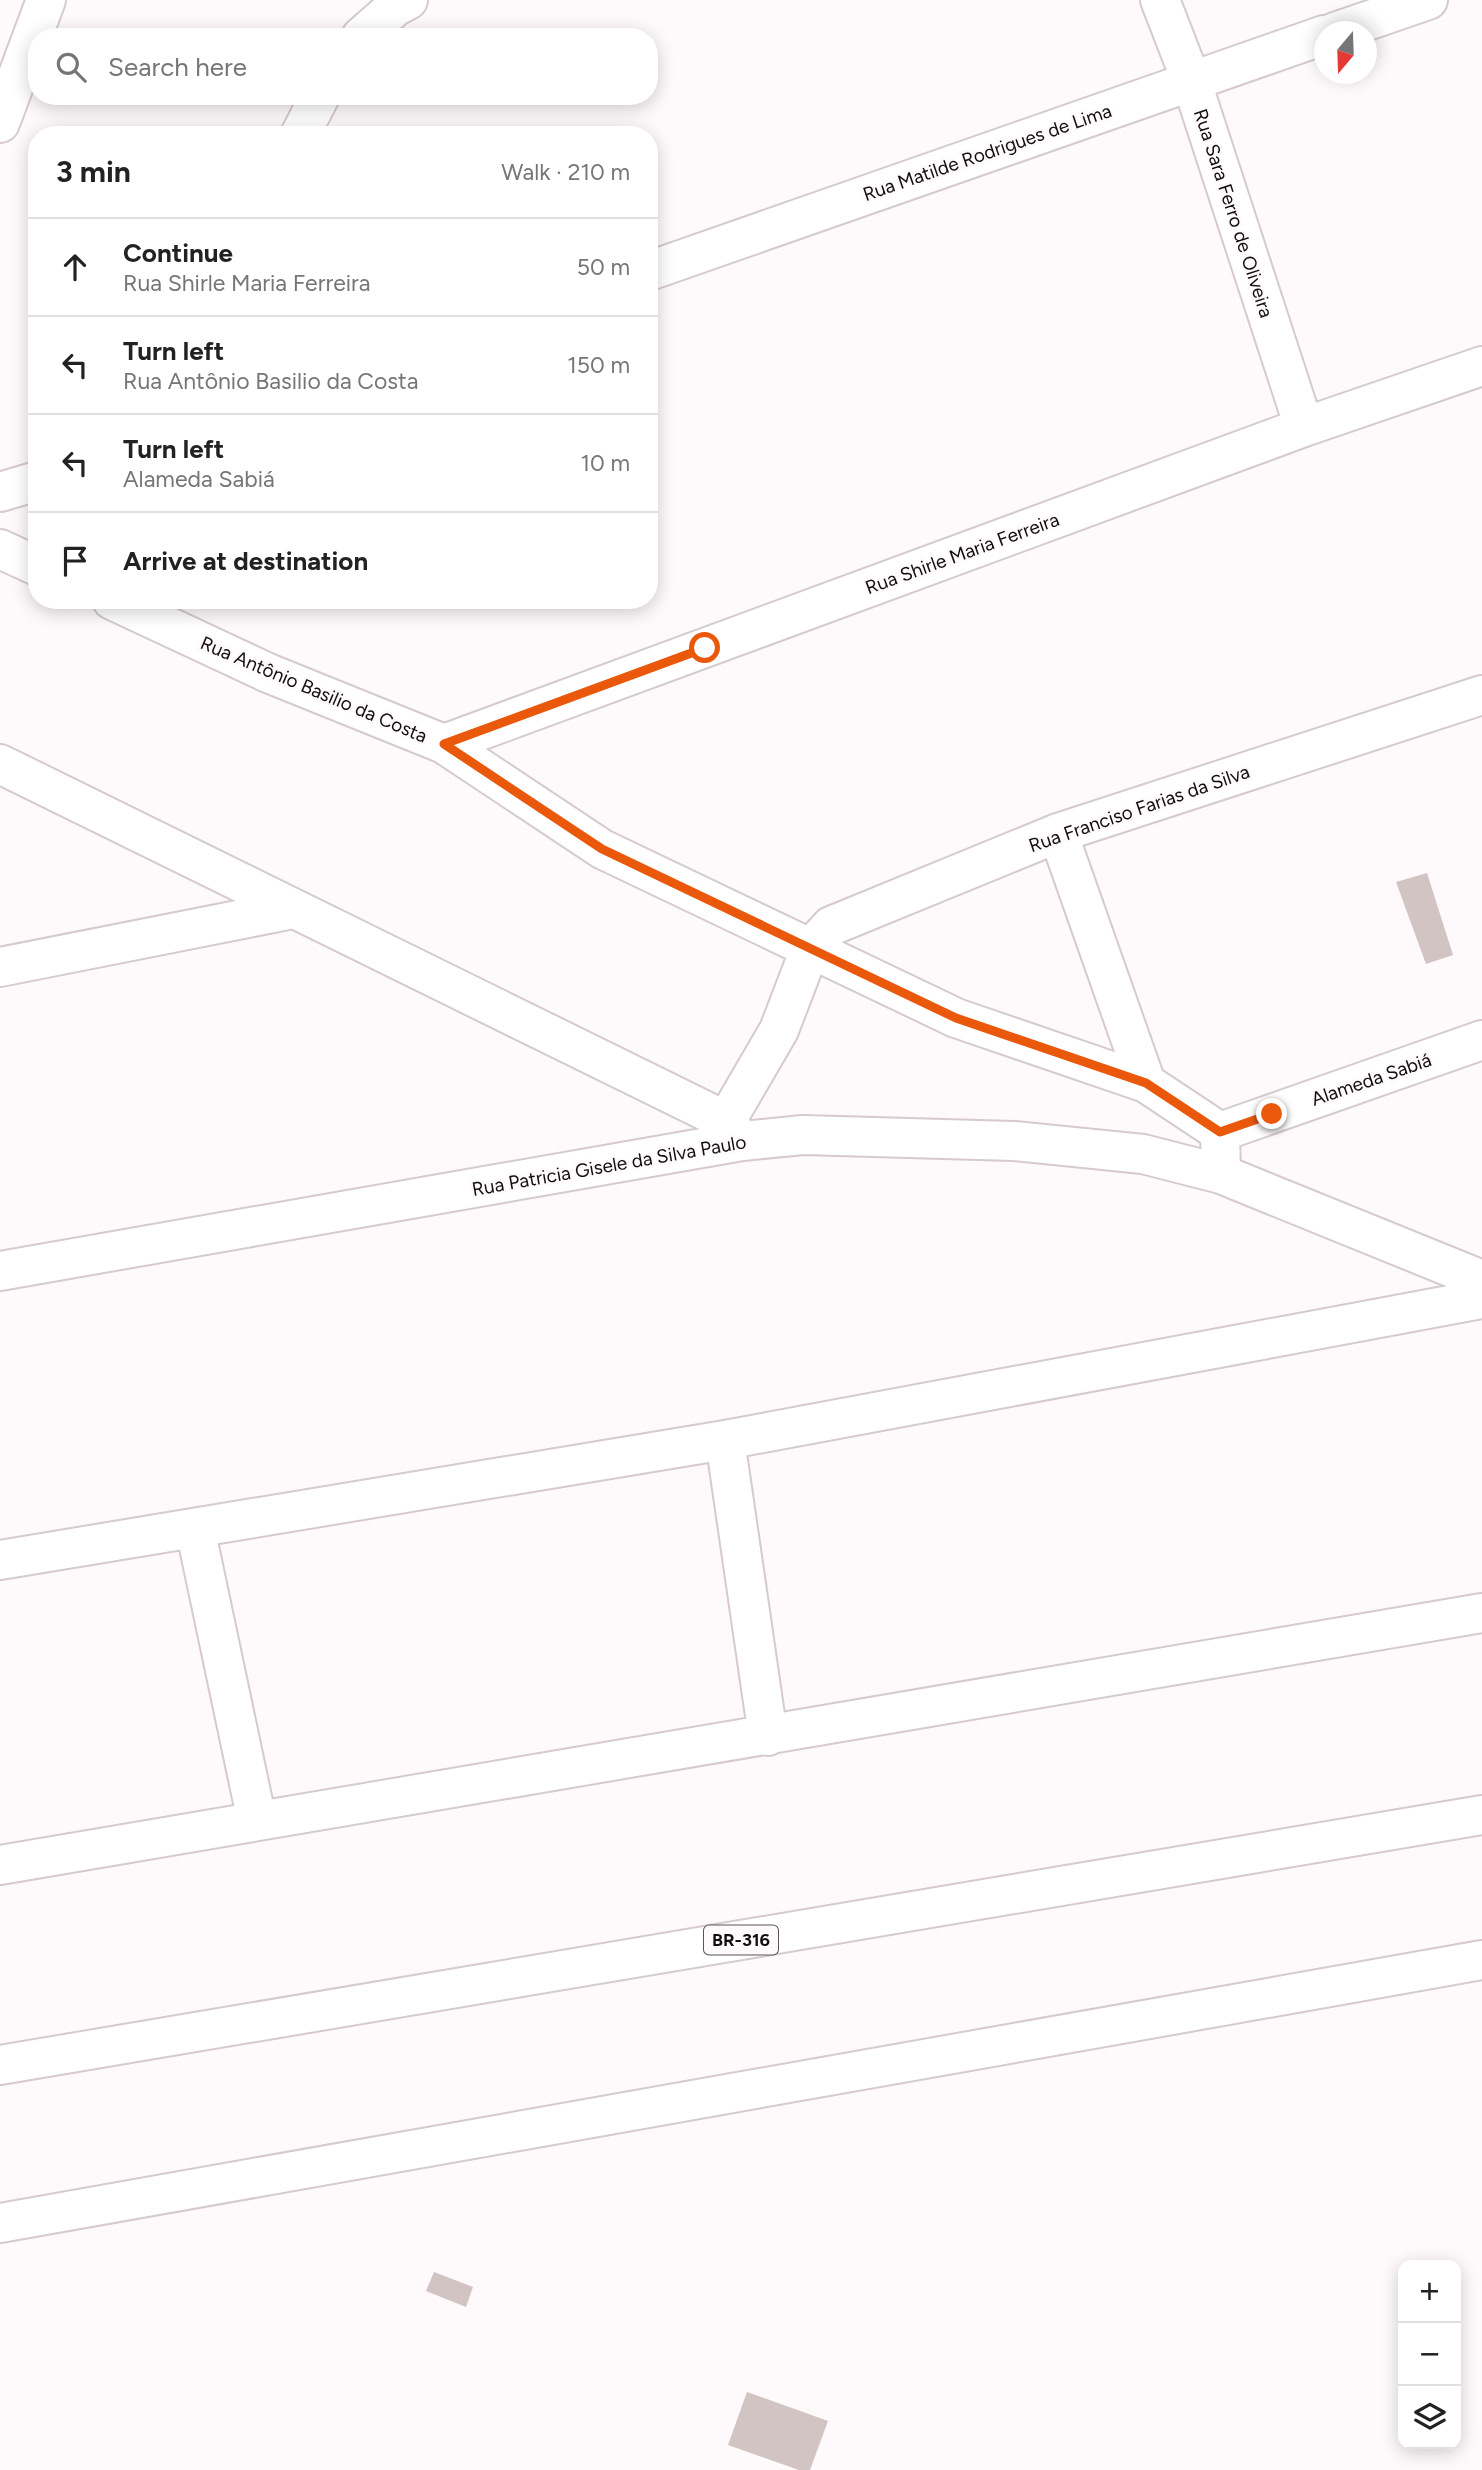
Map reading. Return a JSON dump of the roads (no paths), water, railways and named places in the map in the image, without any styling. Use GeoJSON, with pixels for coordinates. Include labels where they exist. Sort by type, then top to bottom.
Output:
{"type":"FeatureCollection","features":[{"type":"Feature","properties":{"kind":"main road"},"geometry":{"type":"LineString","coordinates":[[36,28],[46,0]]}},
{"type":"Feature","properties":{"kind":"main road"},"geometry":{"type":"LineString","coordinates":[[371,28],[395,7],[408,0]]}},
{"type":"Feature","properties":{"kind":"main road","name":"Rua Sara Ferro de Oliveira"},"geometry":{"type":"LineString","coordinates":[[1160,0],[1191,80],[1304,427]]}},
{"type":"Feature","properties":{"kind":"main road"},"geometry":{"type":"LineString","coordinates":[[1367,21],[1428,0]]}},
{"type":"Feature","properties":{"kind":"main road","name":"Rua Matilde Rodrigues de Lima"},"geometry":{"type":"LineString","coordinates":[[658,268],[1314,39]]}},
{"type":"Feature","properties":{"kind":"main road"},"geometry":{"type":"LineString","coordinates":[[0,123],[28,48]]}},
{"type":"Feature","properties":{"kind":"main road"},"geometry":{"type":"LineString","coordinates":[[305,126],[315,105]]}},
{"type":"Feature","properties":{"kind":"main road","name":"Rua Shirle Maria Ferreira"},"geometry":{"type":"LineString","coordinates":[[444,744],[1304,427],[1482,366]]}},
{"type":"Feature","properties":{"kind":"main road"},"geometry":{"type":"LineString","coordinates":[[0,492],[28,484]]}},
{"type":"Feature","properties":{"kind":"main road"},"geometry":{"type":"LineString","coordinates":[[0,549],[28,562]]}},
{"type":"Feature","properties":{"kind":"main road","name":"Rua Antônio Basilio da Costa"},"geometry":{"type":"LineString","coordinates":[[140,609],[268,673],[444,744],[602,849],[956,1018],[1146,1083],[1220,1132]]}},
{"type":"Feature","properties":{"kind":"main road","name":"Rua Franciso Farias da Silva"},"geometry":{"type":"LineString","coordinates":[[810,949],[831,926],[1058,833],[1482,695]]}},
{"type":"Feature","properties":{"kind":"main road"},"geometry":{"type":"LineString","coordinates":[[0,764],[734,1131],[779,1030],[810,949]]}},
{"type":"Feature","properties":{"kind":"main road"},"geometry":{"type":"LineString","coordinates":[[1058,833],[1146,1083]]}},
{"type":"Feature","properties":{"kind":"main road"},"geometry":{"type":"LineString","coordinates":[[0,967],[293,909]]}},
{"type":"Feature","properties":{"kind":"main road","name":"Alameda Sabiá"},"geometry":{"type":"LineString","coordinates":[[1220,1132],[1482,1040]]}},
{"type":"Feature","properties":{"kind":"main road","name":"Rua Patricia Gisele da Silva Paulo"},"geometry":{"type":"LineString","coordinates":[[0,1270],[734,1131],[1014,1141],[1143,1154],[1221,1174]]}},
{"type":"Feature","properties":{"kind":"main road"},"geometry":{"type":"LineString","coordinates":[[1220,1132],[1221,1174],[1482,1280]]}},
{"type":"Feature","properties":{"kind":"main road"},"geometry":{"type":"LineString","coordinates":[[0,1560],[725,1440],[1482,1299]]}},
{"type":"Feature","properties":{"kind":"main road"},"geometry":{"type":"LineString","coordinates":[[725,1440],[768,1736]]}},
{"type":"Feature","properties":{"kind":"main road"},"geometry":{"type":"LineString","coordinates":[[195,1528],[257,1822]]}},
{"type":"Feature","properties":{"kind":"main road"},"geometry":{"type":"LineString","coordinates":[[0,1865],[1482,1614]]}},
{"type":"Feature","properties":{"kind":"main road","name":"BR-316"},"geometry":{"type":"LineString","coordinates":[[0,2065],[1482,1815]]}},
{"type":"Feature","properties":{"kind":"main road"},"geometry":{"type":"LineString","coordinates":[[0,2223],[1482,1960]]}}]}
